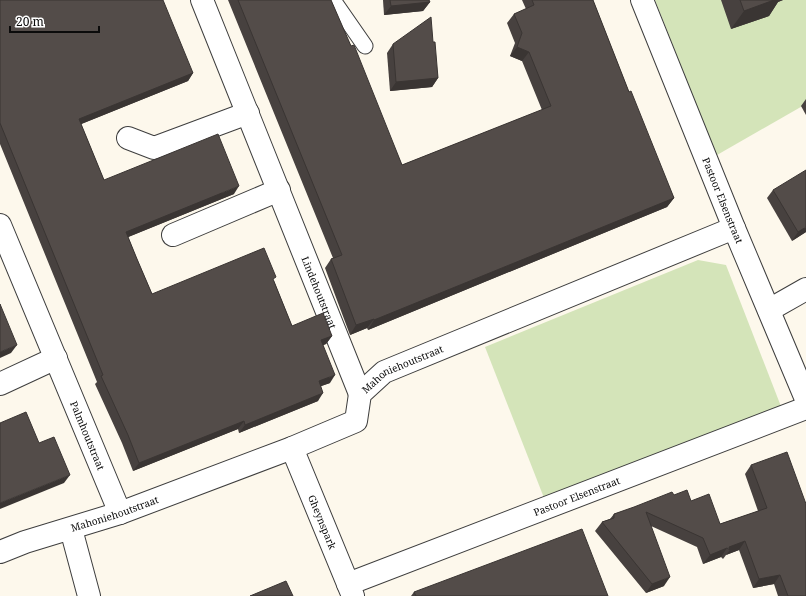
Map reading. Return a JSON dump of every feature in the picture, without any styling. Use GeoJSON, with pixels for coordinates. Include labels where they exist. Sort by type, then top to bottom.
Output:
{"type":"FeatureCollection","features":[{"type":"Feature","properties":{"kind":"street","name":"Lindehoutstraat"},"geometry":{"type":"LineString","coordinates":[[202,0],[360,394]]}},
{"type":"Feature","properties":{"kind":"street","name":"Pastoor Elsenstraat"},"geometry":{"type":"LineString","coordinates":[[642,0],[734,228],[806,399]]}},
{"type":"Feature","properties":{"kind":"street"},"geometry":{"type":"LineString","coordinates":[[128,138],[154,148],[248,113]]}},
{"type":"Feature","properties":{"kind":"street"},"geometry":{"type":"LineString","coordinates":[[173,235],[279,190]]}},
{"type":"Feature","properties":{"kind":"street","name":"Mahoniehoutstraat"},"geometry":{"type":"LineString","coordinates":[[0,552],[25,542],[120,513],[292,448],[356,421],[360,394],[384,372],[734,228]]}},
{"type":"Feature","properties":{"kind":"street","name":"Palmhoutstraat"},"geometry":{"type":"LineString","coordinates":[[2,238],[56,358],[120,513]]}},
{"type":"Feature","properties":{"kind":"street"},"geometry":{"type":"LineString","coordinates":[[769,310],[806,289]]}},
{"type":"Feature","properties":{"kind":"street"},"geometry":{"type":"LineString","coordinates":[[0,384],[56,358]]}},
{"type":"Feature","properties":{"kind":"street","name":"Pastoor Elsenstraat"},"geometry":{"type":"LineString","coordinates":[[350,590],[806,408]]}},
{"type":"Feature","properties":{"kind":"street","name":"Gheynspark"},"geometry":{"type":"LineString","coordinates":[[292,448],[350,590]]}},
{"type":"Feature","properties":{"kind":"street"},"geometry":{"type":"LineString","coordinates":[[71,529],[89,596]]}},
{"type":"Feature","properties":{"kind":"lane"},"geometry":{"type":"LineString","coordinates":[[333,0],[365,46]]}},
{"type":"Feature","properties":{"kind":"green space"},"geometry":{"type":"Polygon","coordinates":[[[655,0],[806,0],[806,104],[717,155],[655,0]]]}},
{"type":"Feature","properties":{"kind":"green space"},"geometry":{"type":"Polygon","coordinates":[[[698,260],[726,265],[782,409],[546,503],[485,347],[698,260]]]}},
{"type":"Feature","properties":{"kind":"building"},"geometry":{"type":"Polygon","coordinates":[[[0,0],[163,0],[193,73],[79,119],[104,180],[218,134],[239,186],[126,232],[152,294],[264,248],[276,277],[273,279],[292,326],[323,313],[332,336],[321,340],[335,375],[319,381],[323,393],[245,425],[244,421],[139,463],[101,376],[103,375],[0,123],[0,0]]]}},
{"type":"Feature","properties":{"kind":"building"},"geometry":{"type":"Polygon","coordinates":[[[238,0],[331,0],[351,46],[354,45],[402,165],[551,106],[529,52],[517,47],[522,33],[514,14],[534,5],[532,0],[593,0],[629,92],[631,91],[674,198],[374,320],[356,325],[331,259],[342,255],[238,0]]]}},
{"type":"Feature","properties":{"kind":"building"},"geometry":{"type":"Polygon","coordinates":[[[390,0],[429,0],[430,2],[391,6],[390,0]]]}},
{"type":"Feature","properties":{"kind":"building"},"geometry":{"type":"Polygon","coordinates":[[[740,0],[774,0],[744,11],[740,0]]]}},
{"type":"Feature","properties":{"kind":"building"},"geometry":{"type":"Polygon","coordinates":[[[431,17],[438,78],[396,82],[393,44],[431,17]]]}},
{"type":"Feature","properties":{"kind":"building"},"geometry":{"type":"Polygon","coordinates":[[[806,170],[806,227],[798,232],[773,190],[806,170]]]}},
{"type":"Feature","properties":{"kind":"building"},"geometry":{"type":"Polygon","coordinates":[[[0,304],[17,345],[0,352],[0,304]]]}},
{"type":"Feature","properties":{"kind":"building"},"geometry":{"type":"Polygon","coordinates":[[[26,412],[39,443],[54,437],[70,475],[0,503],[0,423],[26,412]]]}},
{"type":"Feature","properties":{"kind":"building"},"geometry":{"type":"Polygon","coordinates":[[[787,452],[806,504],[806,596],[788,596],[780,575],[759,579],[745,541],[729,547],[730,550],[727,548],[710,555],[703,538],[646,512],[670,577],[652,584],[602,522],[614,518],[614,514],[672,492],[674,495],[687,490],[691,501],[709,494],[720,524],[767,508],[751,465],[787,452]]]}},
{"type":"Feature","properties":{"kind":"building"},"geometry":{"type":"Polygon","coordinates":[[[582,529],[608,596],[416,596],[414,592],[582,529]]]}},
{"type":"Feature","properties":{"kind":"building"},"geometry":{"type":"Polygon","coordinates":[[[286,581],[293,596],[250,596],[286,581]]]}}]}
